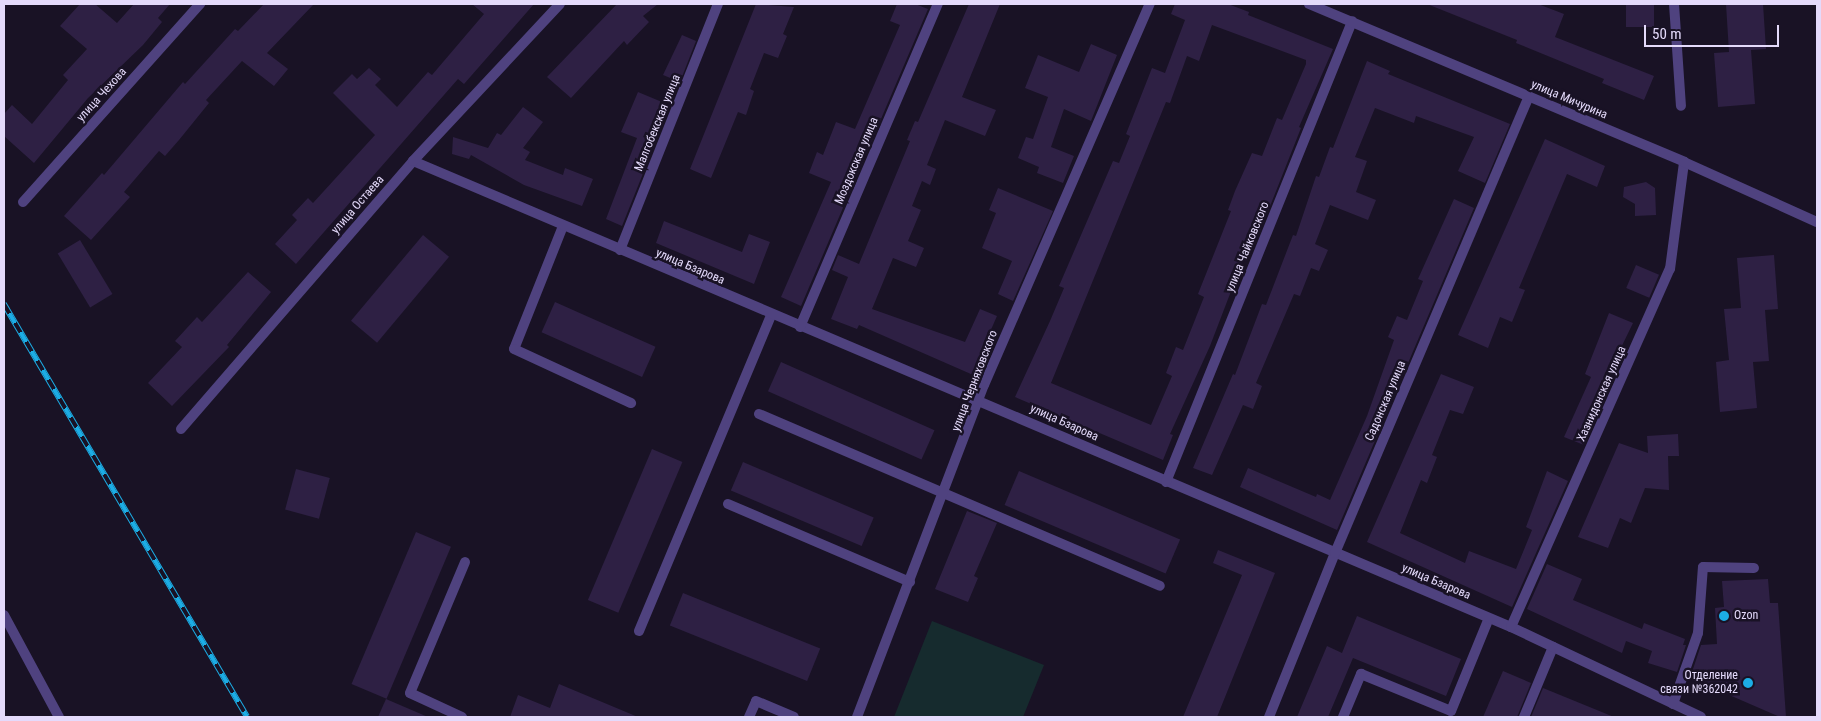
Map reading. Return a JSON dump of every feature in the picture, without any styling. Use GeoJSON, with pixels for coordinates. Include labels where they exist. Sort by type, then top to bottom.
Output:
{"type":"FeatureCollection","features":[{"type":"Feature","properties":{"kind":"street","name":"улица Чехова"},"geometry":{"type":"LineString","coordinates":[[23,202],[200,4]]}},
{"type":"Feature","properties":{"kind":"street","name":"улица Остаева"},"geometry":{"type":"LineString","coordinates":[[181,429],[413,161],[560,4]]}},
{"type":"Feature","properties":{"kind":"street","name":"Малгобекская улица"},"geometry":{"type":"LineString","coordinates":[[620,250],[718,4]]}},
{"type":"Feature","properties":{"kind":"street","name":"Моздокская улица"},"geometry":{"type":"LineString","coordinates":[[800,327],[938,4]]}},
{"type":"Feature","properties":{"kind":"street","name":"улица Черняховского"},"geometry":{"type":"LineString","coordinates":[[857,717],[981,399],[984,384],[1150,4]]}},
{"type":"Feature","properties":{"kind":"street","name":"улица Мичурина"},"geometry":{"type":"LineString","coordinates":[[1309,4],[1684,162],[1817,222]]}},
{"type":"Feature","properties":{"kind":"street"},"geometry":{"type":"LineString","coordinates":[[1674,4],[1681,106]]}},
{"type":"Feature","properties":{"kind":"street","name":"улица Чайковского"},"geometry":{"type":"LineString","coordinates":[[1166,482],[1352,21]]}},
{"type":"Feature","properties":{"kind":"street","name":"Садонская улица"},"geometry":{"type":"LineString","coordinates":[[1270,717],[1335,553],[1529,96]]}},
{"type":"Feature","properties":{"kind":"street","name":"улица Бзарова"},"geometry":{"type":"LineString","coordinates":[[413,161],[771,315],[981,399],[1166,482],[1511,627],[1701,717]]}},
{"type":"Feature","properties":{"kind":"street","name":"Хазнидонская улица"},"geometry":{"type":"LineString","coordinates":[[1511,627],[1670,269],[1684,162]]}},
{"type":"Feature","properties":{"kind":"street"},"geometry":{"type":"LineString","coordinates":[[563,226],[514,349],[631,403]]}},
{"type":"Feature","properties":{"kind":"street"},"geometry":{"type":"LineString","coordinates":[[639,631],[771,315]]}},
{"type":"Feature","properties":{"kind":"street"},"geometry":{"type":"LineString","coordinates":[[759,414],[944,495],[1160,586]]}},
{"type":"Feature","properties":{"kind":"street"},"geometry":{"type":"LineString","coordinates":[[728,504],[910,582]]}},
{"type":"Feature","properties":{"kind":"street"},"geometry":{"type":"LineString","coordinates":[[462,717],[410,693],[465,562]]}},
{"type":"Feature","properties":{"kind":"street"},"geometry":{"type":"LineString","coordinates":[[1673,704],[1698,633],[1703,567],[1754,568]]}},
{"type":"Feature","properties":{"kind":"street"},"geometry":{"type":"LineString","coordinates":[[4,615],[60,717]]}},
{"type":"Feature","properties":{"kind":"street"},"geometry":{"type":"LineString","coordinates":[[1344,717],[1361,674],[1451,711],[1489,618]]}},
{"type":"Feature","properties":{"kind":"street"},"geometry":{"type":"LineString","coordinates":[[1524,717],[1553,647]]}},
{"type":"Feature","properties":{"kind":"street"},"geometry":{"type":"LineString","coordinates":[[749,717],[756,701],[794,717]]}},
{"type":"Feature","properties":{"kind":"green space"},"geometry":{"type":"Polygon","coordinates":[[[932,621],[1044,665],[1023,717],[894,717],[932,621]]]}},
{"type":"Feature","properties":{"kind":"building"},"geometry":{"type":"Polygon","coordinates":[[[80,4],[95,4],[117,23],[134,4],[170,4],[158,18],[162,22],[143,45],[88,98],[34,163],[4,136],[4,114],[12,105],[32,124],[68,80],[63,75],[87,49],[60,26],[80,4]]]}},
{"type":"Feature","properties":{"kind":"building"},"geometry":{"type":"Polygon","coordinates":[[[264,4],[314,4],[267,53],[288,69],[274,86],[242,61],[206,100],[209,103],[165,156],[159,151],[124,192],[130,197],[91,240],[64,216],[102,173],[104,175],[183,82],[185,84],[235,29],[238,31],[264,4]]]}},
{"type":"Feature","properties":{"kind":"building"},"geometry":{"type":"Polygon","coordinates":[[[472,4],[534,4],[464,84],[458,79],[296,264],[275,244],[297,220],[292,215],[308,198],[313,203],[375,135],[333,93],[352,74],[357,79],[369,68],[381,79],[375,85],[397,107],[428,72],[432,75],[484,14],[472,4]]]}},
{"type":"Feature","properties":{"kind":"building"},"geometry":{"type":"Polygon","coordinates":[[[617,4],[658,4],[643,16],[649,22],[627,45],[624,41],[571,98],[547,77],[617,4]]]}},
{"type":"Feature","properties":{"kind":"building"},"geometry":{"type":"Polygon","coordinates":[[[756,4],[794,7],[783,34],[787,36],[778,58],[764,53],[750,89],[754,91],[746,115],[738,112],[711,178],[690,169],[756,4]]]}},
{"type":"Feature","properties":{"kind":"building"},"geometry":{"type":"Polygon","coordinates":[[[897,4],[915,4],[928,9],[801,306],[781,297],[831,182],[809,173],[817,152],[823,155],[836,122],[855,129],[900,25],[890,21],[897,4]]]}},
{"type":"Feature","properties":{"kind":"building"},"geometry":{"type":"Polygon","coordinates":[[[969,4],[1000,4],[962,97],[996,110],[985,136],[945,120],[927,165],[936,169],[930,185],[922,181],[912,206],[921,210],[908,241],[924,248],[916,267],[893,258],[872,309],[965,342],[980,309],[997,316],[979,357],[987,361],[980,378],[859,325],[857,329],[831,319],[848,277],[832,270],[838,255],[859,264],[910,141],[907,140],[915,121],[918,122],[969,4]]]}},
{"type":"Feature","properties":{"kind":"building"},"geometry":{"type":"Polygon","coordinates":[[[1175,4],[1228,4],[1249,12],[1248,15],[1333,49],[1299,127],[1301,128],[1263,224],[1247,261],[1243,260],[1210,346],[1170,434],[1173,435],[1163,460],[1015,397],[1064,288],[1059,286],[1113,161],[1119,163],[1130,136],[1126,134],[1152,68],[1165,73],[1185,20],[1171,14],[1175,4]],[[1212,25],[1199,61],[1187,56],[1170,103],[1166,102],[1051,383],[1151,425],[1172,376],[1166,373],[1176,347],[1183,350],[1204,297],[1198,294],[1231,211],[1228,210],[1235,191],[1252,153],[1262,156],[1277,118],[1282,120],[1306,60],[1212,25]]]}},
{"type":"Feature","properties":{"kind":"building"},"geometry":{"type":"Polygon","coordinates":[[[1427,4],[1538,4],[1564,14],[1555,37],[1654,76],[1644,100],[1602,83],[1604,79],[1516,43],[1517,40],[1427,4]]]}},
{"type":"Feature","properties":{"kind":"building"},"geometry":{"type":"Polygon","coordinates":[[[1626,4],[1654,4],[1654,27],[1626,27],[1626,4]]]}},
{"type":"Feature","properties":{"kind":"building"},"geometry":{"type":"Polygon","coordinates":[[[1726,4],[1763,4],[1766,49],[1751,50],[1755,104],[1718,107],[1714,53],[1729,52],[1726,4]]]}},
{"type":"Feature","properties":{"kind":"building"},"geometry":{"type":"Polygon","coordinates":[[[682,35],[696,41],[680,82],[663,75],[682,35]]]}},
{"type":"Feature","properties":{"kind":"building"},"geometry":{"type":"Polygon","coordinates":[[[1091,44],[1117,55],[1091,121],[1064,109],[1051,147],[1074,156],[1063,183],[1037,173],[1039,167],[1018,158],[1026,137],[1033,139],[1048,97],[1025,88],[1038,55],[1079,72],[1091,44]]]}},
{"type":"Feature","properties":{"kind":"building"},"geometry":{"type":"Polygon","coordinates":[[[1367,61],[1390,71],[1388,74],[1510,124],[1485,183],[1458,171],[1474,137],[1416,116],[1414,123],[1375,108],[1355,157],[1367,161],[1356,192],[1376,200],[1368,220],[1330,205],[1315,244],[1328,250],[1319,271],[1311,268],[1300,296],[1294,294],[1256,383],[1262,386],[1253,409],[1243,405],[1212,475],[1193,468],[1233,374],[1235,375],[1262,304],[1266,305],[1293,235],[1296,236],[1316,176],[1319,177],[1330,147],[1333,148],[1367,61]]]}},
{"type":"Feature","properties":{"kind":"building"},"geometry":{"type":"Polygon","coordinates":[[[638,92],[662,102],[651,128],[660,131],[622,226],[606,219],[637,138],[621,132],[638,92]]]}},
{"type":"Feature","properties":{"kind":"building"},"geometry":{"type":"Polygon","coordinates":[[[523,107],[543,122],[523,148],[530,152],[525,160],[563,175],[565,168],[593,179],[582,206],[524,185],[471,155],[469,159],[452,154],[453,137],[488,148],[497,133],[501,135],[523,107]]]}},
{"type":"Feature","properties":{"kind":"building"},"geometry":{"type":"Polygon","coordinates":[[[1545,139],[1605,166],[1597,187],[1567,174],[1519,288],[1525,290],[1512,322],[1500,317],[1488,348],[1458,335],[1545,139]]]}},
{"type":"Feature","properties":{"kind":"building"},"geometry":{"type":"Polygon","coordinates":[[[1646,182],[1655,188],[1656,215],[1635,216],[1635,204],[1623,197],[1624,187],[1646,182]]]}},
{"type":"Feature","properties":{"kind":"building"},"geometry":{"type":"Polygon","coordinates":[[[998,188],[1053,211],[1013,301],[998,294],[1012,261],[982,248],[996,213],[989,210],[998,188]]]}},
{"type":"Feature","properties":{"kind":"building"},"geometry":{"type":"Polygon","coordinates":[[[1454,199],[1474,208],[1337,530],[1240,487],[1248,468],[1316,497],[1317,494],[1330,500],[1367,416],[1394,340],[1388,337],[1397,316],[1407,320],[1423,281],[1418,279],[1454,199]]]}},
{"type":"Feature","properties":{"kind":"building"},"geometry":{"type":"Polygon","coordinates":[[[664,221],[742,252],[749,234],[770,242],[754,284],[656,243],[664,221]]]}},
{"type":"Feature","properties":{"kind":"building"},"geometry":{"type":"Polygon","coordinates":[[[423,235],[449,257],[377,343],[351,321],[423,235]]]}},
{"type":"Feature","properties":{"kind":"building"},"geometry":{"type":"Polygon","coordinates":[[[80,240],[112,294],[90,307],[58,253],[80,240]]]}},
{"type":"Feature","properties":{"kind":"building"},"geometry":{"type":"Polygon","coordinates":[[[1774,255],[1778,309],[1765,310],[1769,361],[1753,362],[1757,408],[1720,412],[1716,362],[1729,360],[1724,309],[1741,308],[1737,258],[1774,255]]]}},
{"type":"Feature","properties":{"kind":"building"},"geometry":{"type":"Polygon","coordinates":[[[1636,265],[1659,275],[1649,298],[1626,288],[1636,265]]]}},
{"type":"Feature","properties":{"kind":"building"},"geometry":{"type":"Polygon","coordinates":[[[248,272],[271,292],[227,345],[229,347],[172,406],[148,383],[182,347],[175,341],[197,317],[202,322],[248,272]]]}},
{"type":"Feature","properties":{"kind":"building"},"geometry":{"type":"Polygon","coordinates":[[[555,302],[655,347],[642,377],[542,332],[555,302]]]}},
{"type":"Feature","properties":{"kind":"building"},"geometry":{"type":"Polygon","coordinates":[[[1609,313],[1633,323],[1601,389],[1608,392],[1584,445],[1564,437],[1591,377],[1585,374],[1609,313]]]}},
{"type":"Feature","properties":{"kind":"building"},"geometry":{"type":"Polygon","coordinates":[[[781,362],[934,430],[921,460],[768,391],[781,362]]]}},
{"type":"Feature","properties":{"kind":"building"},"geometry":{"type":"Polygon","coordinates":[[[1441,374],[1474,387],[1463,414],[1450,410],[1432,455],[1437,457],[1427,483],[1421,480],[1400,533],[1465,563],[1469,551],[1516,569],[1532,530],[1526,527],[1547,471],[1568,481],[1512,607],[1367,542],[1441,374]]]}},
{"type":"Feature","properties":{"kind":"building"},"geometry":{"type":"Polygon","coordinates":[[[1678,434],[1679,456],[1668,456],[1669,490],[1645,488],[1631,523],[1620,518],[1608,548],[1578,537],[1619,443],[1648,453],[1647,436],[1678,434]]]}},
{"type":"Feature","properties":{"kind":"building"},"geometry":{"type":"Polygon","coordinates":[[[652,449],[682,462],[618,613],[588,600],[652,449]]]}},
{"type":"Feature","properties":{"kind":"building"},"geometry":{"type":"Polygon","coordinates":[[[743,462],[874,517],[862,546],[731,491],[743,462]]]}},
{"type":"Feature","properties":{"kind":"building"},"geometry":{"type":"Polygon","coordinates":[[[296,469],[330,478],[319,519],[285,510],[296,469]]]}},
{"type":"Feature","properties":{"kind":"building"},"geometry":{"type":"Polygon","coordinates":[[[1019,471],[1180,539],[1166,573],[1005,505],[1019,471]]]}},
{"type":"Feature","properties":{"kind":"building"},"geometry":{"type":"Polygon","coordinates":[[[967,511],[997,523],[974,576],[978,578],[968,602],[935,589],[967,511]]]}},
{"type":"Feature","properties":{"kind":"building"},"geometry":{"type":"Polygon","coordinates":[[[416,532],[451,547],[387,699],[352,684],[416,532]]]}},
{"type":"Feature","properties":{"kind":"building"},"geometry":{"type":"Polygon","coordinates":[[[1218,550],[1275,573],[1217,717],[1183,717],[1242,575],[1213,563],[1218,550]]]}},
{"type":"Feature","properties":{"kind":"building"},"geometry":{"type":"Polygon","coordinates":[[[1547,564],[1582,579],[1573,600],[1642,629],[1644,623],[1685,639],[1683,645],[1686,645],[1677,672],[1648,663],[1652,651],[1626,641],[1622,653],[1527,609],[1547,564]]]}},
{"type":"Feature","properties":{"kind":"building"},"geometry":{"type":"Polygon","coordinates":[[[1768,579],[1770,603],[1778,603],[1786,717],[1780,717],[1690,678],[1701,645],[1717,644],[1715,608],[1724,607],[1722,581],[1768,579]]]}},
{"type":"Feature","properties":{"kind":"building"},"geometry":{"type":"Polygon","coordinates":[[[683,593],[820,648],[807,681],[670,625],[683,593]]]}},
{"type":"Feature","properties":{"kind":"building"},"geometry":{"type":"Polygon","coordinates":[[[1357,616],[1461,659],[1446,696],[1353,658],[1328,717],[1297,717],[1327,646],[1342,653],[1357,616]]]}},
{"type":"Feature","properties":{"kind":"building"},"geometry":{"type":"Polygon","coordinates":[[[1503,671],[1531,683],[1517,717],[1483,717],[1503,671]]]}},
{"type":"Feature","properties":{"kind":"building"},"geometry":{"type":"Polygon","coordinates":[[[559,684],[638,717],[510,717],[518,695],[550,708],[559,684]]]}},
{"type":"Feature","properties":{"kind":"building"},"geometry":{"type":"Polygon","coordinates":[[[1543,688],[1614,717],[1531,717],[1543,688]]]}},
{"type":"Feature","properties":{"kind":"building"},"geometry":{"type":"Polygon","coordinates":[[[386,699],[428,717],[378,717],[386,699]]]}},
{"type":"Feature","properties":{"kind":"railway"},"geometry":{"type":"LineString","coordinates":[[4,304],[247,717]]}},
{"type":"Feature","properties":{"kind":"place","name":"Ozon"},"geometry":{"type":"Point","coordinates":[1724,616]}},
{"type":"Feature","properties":{"kind":"place","name":"Отделение связи №362042"},"geometry":{"type":"Point","coordinates":[1748,683]}}]}
